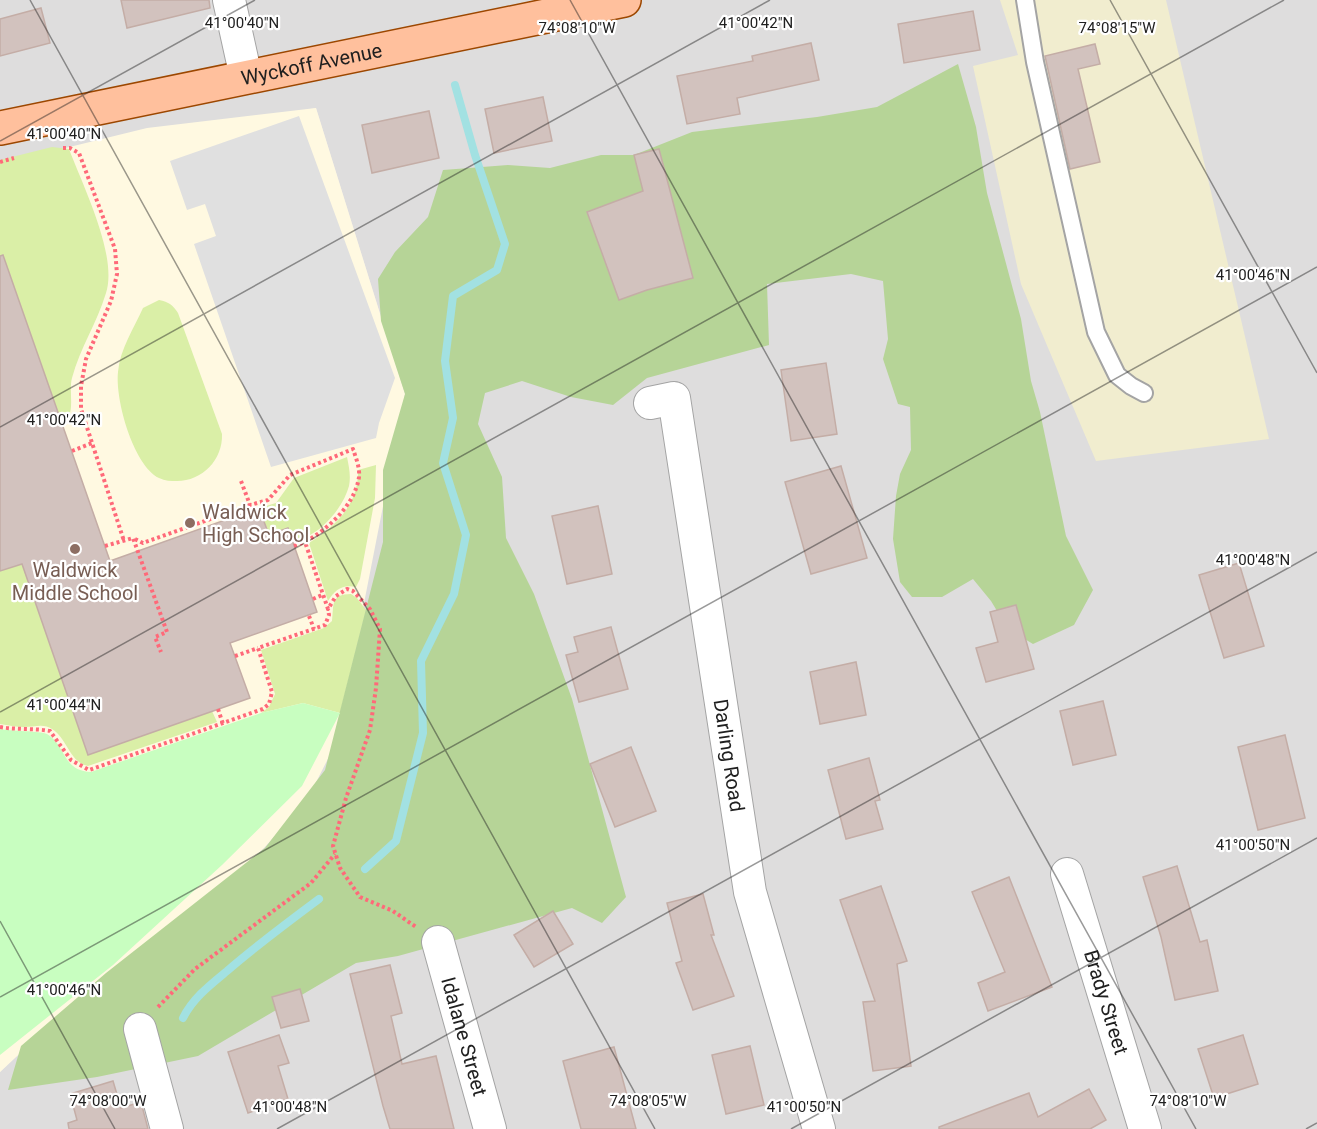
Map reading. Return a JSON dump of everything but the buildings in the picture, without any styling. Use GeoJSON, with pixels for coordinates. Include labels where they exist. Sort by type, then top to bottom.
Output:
{"type":"FeatureCollection","features":[{"type":"Feature","properties":{"kind":"main road","name":"Wyckoff Avenue"},"geometry":{"type":"LineString","coordinates":[[0,128],[624,0]]}},
{"type":"Feature","properties":{"kind":"street"},"geometry":{"type":"LineString","coordinates":[[229,0],[246,77]]}},
{"type":"Feature","properties":{"kind":"street","name":"Darling Road"},"geometry":{"type":"LineString","coordinates":[[650,403],[674,398],[750,892],[819,1129]]}},
{"type":"Feature","properties":{"kind":"street","name":"Brady Street"},"geometry":{"type":"LineString","coordinates":[[1066,874],[1145,1129]]}},
{"type":"Feature","properties":{"kind":"street","name":"Idalane Street"},"geometry":{"type":"LineString","coordinates":[[438,942],[490,1129]]}},
{"type":"Feature","properties":{"kind":"street"},"geometry":{"type":"LineString","coordinates":[[140,1029],[167,1129]]}},
{"type":"Feature","properties":{"kind":"lane"},"geometry":{"type":"LineString","coordinates":[[1025,0],[1035,62],[1096,332],[1117,375],[1144,393]]}},
{"type":"Feature","properties":{"kind":"path"},"geometry":{"type":"LineString","coordinates":[[54,148],[70,148],[79,153],[115,249],[117,274],[111,302],[86,358],[81,386],[81,410],[124,541]]}},
{"type":"Feature","properties":{"kind":"path"},"geometry":{"type":"LineString","coordinates":[[0,162],[22,156]]}},
{"type":"Feature","properties":{"kind":"path"},"geometry":{"type":"LineString","coordinates":[[72,451],[92,443]]}},
{"type":"Feature","properties":{"kind":"path"},"geometry":{"type":"LineString","coordinates":[[105,546],[133,538],[143,543],[268,500],[290,474],[353,449],[360,476],[354,492],[343,510],[328,526],[305,542],[294,546]]}},
{"type":"Feature","properties":{"kind":"path"},"geometry":{"type":"LineString","coordinates":[[241,480],[250,506]]}},
{"type":"Feature","properties":{"kind":"path"},"geometry":{"type":"LineString","coordinates":[[133,538],[167,632],[155,637],[161,652]]}},
{"type":"Feature","properties":{"kind":"path"},"geometry":{"type":"LineString","coordinates":[[235,656],[325,625],[329,621],[328,609],[305,542]]}},
{"type":"Feature","properties":{"kind":"path"},"geometry":{"type":"LineString","coordinates":[[328,609],[341,592],[347,589],[353,591],[370,609],[380,629],[376,688],[370,730],[333,846],[340,868],[360,897],[393,911],[438,942]]}},
{"type":"Feature","properties":{"kind":"path"},"geometry":{"type":"LineString","coordinates":[[313,599],[322,595]]}},
{"type":"Feature","properties":{"kind":"path"},"geometry":{"type":"LineString","coordinates":[[309,616],[314,629]]}},
{"type":"Feature","properties":{"kind":"path"},"geometry":{"type":"LineString","coordinates":[[0,727],[50,731],[71,760],[89,770],[263,709],[269,704],[272,692],[258,648]]}},
{"type":"Feature","properties":{"kind":"path"},"geometry":{"type":"LineString","coordinates":[[218,709],[223,724]]}},
{"type":"Feature","properties":{"kind":"path"},"geometry":{"type":"LineString","coordinates":[[140,1029],[158,1006],[195,969],[311,883],[336,853]]}},
{"type":"Feature","properties":{"kind":"shaded area"},"geometry":{"type":"Polygon","coordinates":[[[0,0],[1317,0],[1317,1129],[0,1129],[0,1072],[33,1041],[405,394],[316,108],[60,151],[0,164],[0,0]]]}},
{"type":"Feature","properties":{"kind":"shaded area"},"geometry":{"type":"Polygon","coordinates":[[[1000,0],[1166,0],[1269,439],[1096,461],[1021,284],[973,66],[1018,55],[1000,0]]]}},
{"type":"Feature","properties":{"kind":"shaded area","name":"Waldwick High School"},"geometry":{"type":"Polygon","coordinates":[[[316,108],[405,394],[337,741],[307,800],[264,848],[148,949],[33,1041],[0,1072],[0,164],[147,128],[316,108]]]}},
{"type":"Feature","properties":{"kind":"shaded area"},"geometry":{"type":"Polygon","coordinates":[[[299,116],[395,378],[376,438],[271,467],[194,244],[216,236],[205,204],[187,210],[170,161],[299,116]]]}},
{"type":"Feature","properties":{"kind":"green space"},"geometry":{"type":"Polygon","coordinates":[[[958,64],[976,127],[987,193],[1021,319],[1031,381],[1040,412],[1066,536],[1093,590],[1074,625],[1033,644],[1008,629],[991,601],[973,579],[942,597],[912,597],[900,582],[893,539],[900,474],[911,450],[910,407],[898,404],[883,359],[888,339],[883,281],[851,274],[767,284],[769,345],[647,378],[613,405],[571,397],[522,381],[485,393],[478,424],[502,477],[506,538],[534,594],[572,699],[626,897],[602,923],[572,908],[398,956],[356,963],[198,1056],[97,1077],[8,1090],[21,1046],[106,973],[265,848],[325,770],[383,542],[383,470],[405,394],[381,321],[378,279],[395,252],[428,217],[443,170],[508,165],[550,168],[601,155],[634,155],[692,132],[817,117],[877,107],[958,64]]]}},
{"type":"Feature","properties":{"kind":"green space"},"geometry":{"type":"Polygon","coordinates":[[[52,147],[69,149],[97,221],[107,260],[108,278],[102,304],[75,367],[71,384],[71,410],[67,421],[62,425],[15,290],[0,295],[0,160],[52,147]]]}},
{"type":"Feature","properties":{"kind":"green space"},"geometry":{"type":"Polygon","coordinates":[[[159,300],[170,304],[178,313],[222,434],[215,460],[202,473],[186,480],[175,481],[159,478],[141,460],[128,430],[119,398],[118,372],[124,347],[143,308],[159,300]]]}},
{"type":"Feature","properties":{"kind":"green space"},"geometry":{"type":"Polygon","coordinates":[[[347,457],[349,486],[343,501],[327,522],[303,538],[292,540],[288,529],[269,535],[259,508],[276,503],[294,478],[347,457]]]}},
{"type":"Feature","properties":{"kind":"green space"},"geometry":{"type":"Polygon","coordinates":[[[376,465],[375,498],[360,579],[356,587],[340,588],[328,601],[309,543],[344,513],[355,493],[358,470],[376,465]]]}},
{"type":"Feature","properties":{"kind":"green space"},"geometry":{"type":"Polygon","coordinates":[[[22,564],[88,754],[212,711],[217,722],[88,766],[72,755],[62,738],[49,727],[0,724],[0,571],[22,564]]]}},
{"type":"Feature","properties":{"kind":"green space"},"geometry":{"type":"Polygon","coordinates":[[[351,594],[366,610],[340,713],[303,703],[261,713],[269,707],[275,694],[261,650],[324,628],[332,621],[336,599],[339,596],[351,594]]]}},
{"type":"Feature","properties":{"kind":"green space"},"geometry":{"type":"Polygon","coordinates":[[[303,703],[340,713],[302,786],[222,865],[113,965],[0,1055],[0,729],[47,734],[58,744],[69,762],[82,771],[91,772],[261,713],[303,703]]]}},
{"type":"Feature","properties":{"kind":"waterway"},"geometry":{"type":"LineString","coordinates":[[365,869],[396,841],[423,733],[421,661],[454,594],[466,535],[443,463],[453,418],[445,361],[453,296],[497,270],[505,244],[475,155],[455,85]]}},
{"type":"Feature","properties":{"kind":"waterway"},"geometry":{"type":"LineString","coordinates":[[183,1018],[208,987],[319,899]]}},
{"type":"Feature","properties":{"kind":"place","name":"Waldwick High School"},"geometry":{"type":"Point","coordinates":[190,523]}},
{"type":"Feature","properties":{"kind":"place","name":"Waldwick Middle School"},"geometry":{"type":"Point","coordinates":[75,549]}}]}
